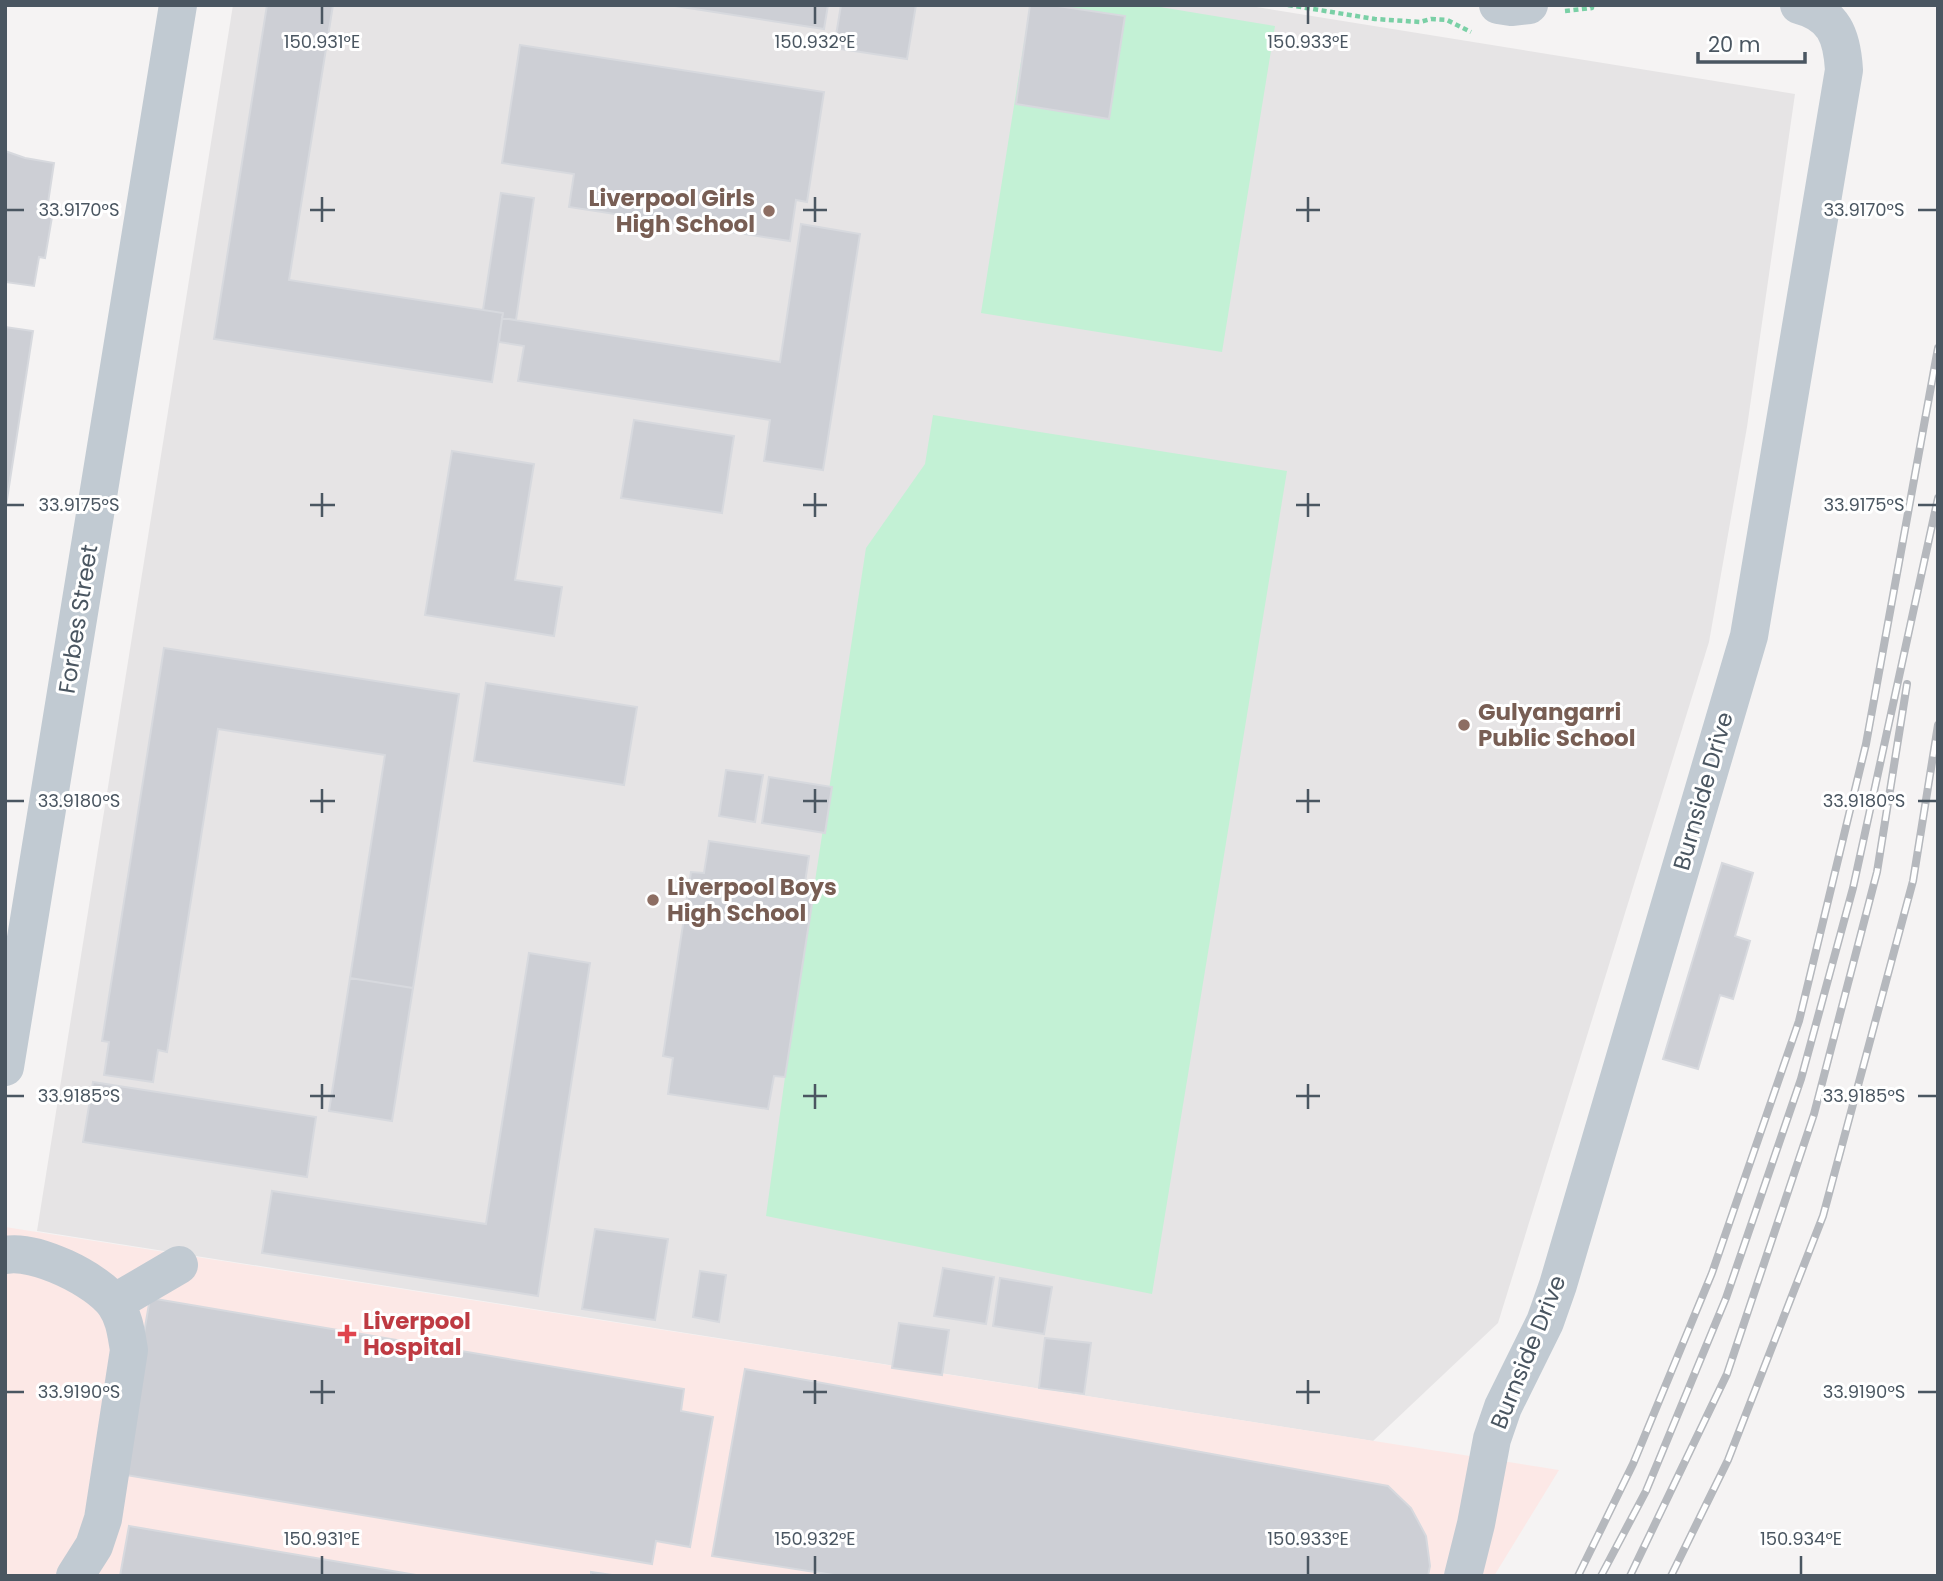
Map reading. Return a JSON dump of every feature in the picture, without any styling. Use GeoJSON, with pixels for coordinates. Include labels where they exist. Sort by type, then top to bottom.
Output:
{"type":"FeatureCollection","features":[{"type":"Feature","properties":{"kind":"street","name":"Forbes Street"},"geometry":{"type":"LineString","coordinates":[[5,1067],[178,5]]}},
{"type":"Feature","properties":{"kind":"street"},"geometry":{"type":"LineString","coordinates":[[1499,5],[1511,8],[1529,5]]}},
{"type":"Feature","properties":{"kind":"street","name":"Burnside Drive"},"geometry":{"type":"LineString","coordinates":[[1462,1576],[1476,1524],[1492,1439],[1503,1407],[1545,1322],[1558,1285],[1749,636],[1844,69],[1843,45],[1835,28],[1822,15],[1799,5]]}},
{"type":"Feature","properties":{"kind":"street"},"geometry":{"type":"LineString","coordinates":[[9,1244],[91,1282],[114,1303],[126,1326],[129,1350],[103,1519],[94,1546],[75,1576]]}},
{"type":"Feature","properties":{"kind":"street"},"geometry":{"type":"LineString","coordinates":[[114,1303],[179,1265]]}},
{"type":"Feature","properties":{"kind":"path"},"geometry":{"type":"LineString","coordinates":[[1288,5],[1375,19],[1411,20]]}},
{"type":"Feature","properties":{"kind":"shaded area"},"geometry":{"type":"Polygon","coordinates":[[[233,5],[1244,5],[1795,94],[1747,427],[1709,642],[1498,1323],[1373,1441],[37,1231],[233,5]]]}},
{"type":"Feature","properties":{"kind":"shaded area","name":"Liverpool Hospital"},"geometry":{"type":"Polygon","coordinates":[[[5,1227],[1559,1470],[1494,1576],[5,1576],[5,1227]]]}},
{"type":"Feature","properties":{"kind":"green space"},"geometry":{"type":"Polygon","coordinates":[[[1030,5],[1148,5],[1275,26],[1222,352],[981,313],[1030,5]]]}},
{"type":"Feature","properties":{"kind":"green space"},"geometry":{"type":"Polygon","coordinates":[[[933,415],[1287,471],[1152,1294],[766,1216],[866,548],[925,464],[933,415]]]}},
{"type":"Feature","properties":{"kind":"building"},"geometry":{"type":"Polygon","coordinates":[[[267,5],[333,5],[289,280],[503,313],[492,382],[214,339],[267,5]]]}},
{"type":"Feature","properties":{"kind":"building"},"geometry":{"type":"Polygon","coordinates":[[[669,5],[828,5],[824,29],[669,5]]]}},
{"type":"Feature","properties":{"kind":"building"},"geometry":{"type":"Polygon","coordinates":[[[841,5],[916,5],[907,59],[834,48],[841,5]]]}},
{"type":"Feature","properties":{"kind":"building"},"geometry":{"type":"Polygon","coordinates":[[[1030,5],[1051,5],[1125,16],[1109,119],[1016,104],[1030,5]]]}},
{"type":"Feature","properties":{"kind":"building"},"geometry":{"type":"Polygon","coordinates":[[[520,45],[824,92],[807,202],[796,200],[790,241],[569,207],[574,174],[502,163],[520,45]]]}},
{"type":"Feature","properties":{"kind":"building"},"geometry":{"type":"Polygon","coordinates":[[[5,151],[54,163],[46,216],[52,217],[45,258],[39,257],[34,286],[5,282],[5,151]]]}},
{"type":"Feature","properties":{"kind":"building"},"geometry":{"type":"Polygon","coordinates":[[[501,193],[534,198],[516,320],[502,318],[503,313],[483,310],[501,193]]]}},
{"type":"Feature","properties":{"kind":"building"},"geometry":{"type":"Polygon","coordinates":[[[801,224],[860,234],[823,470],[764,461],[770,420],[518,381],[524,346],[499,342],[502,318],[780,362],[801,224]]]}},
{"type":"Feature","properties":{"kind":"building"},"geometry":{"type":"Polygon","coordinates":[[[5,327],[33,331],[6,506],[5,506],[5,327]]]}},
{"type":"Feature","properties":{"kind":"building"},"geometry":{"type":"Polygon","coordinates":[[[634,420],[734,436],[722,513],[621,498],[634,420]]]}},
{"type":"Feature","properties":{"kind":"building"},"geometry":{"type":"Polygon","coordinates":[[[452,451],[534,464],[515,580],[562,587],[554,636],[425,615],[452,451]]]}},
{"type":"Feature","properties":{"kind":"building"},"geometry":{"type":"Polygon","coordinates":[[[164,648],[459,694],[413,988],[350,978],[385,755],[218,729],[167,1052],[158,1050],[153,1082],[104,1075],[109,1042],[102,1041],[164,648]]]}},
{"type":"Feature","properties":{"kind":"building"},"geometry":{"type":"Polygon","coordinates":[[[486,683],[637,707],[624,785],[474,761],[486,683]]]}},
{"type":"Feature","properties":{"kind":"building"},"geometry":{"type":"Polygon","coordinates":[[[726,770],[763,775],[755,822],[719,816],[726,770]]]}},
{"type":"Feature","properties":{"kind":"building"},"geometry":{"type":"Polygon","coordinates":[[[769,777],[832,787],[825,833],[762,823],[769,777]]]}},
{"type":"Feature","properties":{"kind":"building"},"geometry":{"type":"Polygon","coordinates":[[[709,841],[809,856],[804,889],[814,891],[785,1077],[774,1076],[768,1109],[668,1094],[673,1058],[663,1056],[691,872],[704,873],[709,841]]]}},
{"type":"Feature","properties":{"kind":"building"},"geometry":{"type":"Polygon","coordinates":[[[1722,863],[1753,873],[1735,936],[1750,941],[1733,999],[1720,995],[1698,1069],[1663,1059],[1722,863]]]}},
{"type":"Feature","properties":{"kind":"building"},"geometry":{"type":"Polygon","coordinates":[[[529,953],[590,963],[538,1296],[262,1253],[272,1191],[486,1224],[529,953]]]}},
{"type":"Feature","properties":{"kind":"building"},"geometry":{"type":"Polygon","coordinates":[[[350,978],[413,988],[392,1121],[329,1111],[350,978]]]}},
{"type":"Feature","properties":{"kind":"building"},"geometry":{"type":"Polygon","coordinates":[[[93,1082],[316,1117],[307,1177],[83,1142],[93,1082]]]}},
{"type":"Feature","properties":{"kind":"building"},"geometry":{"type":"Polygon","coordinates":[[[595,1229],[668,1239],[655,1320],[582,1309],[595,1229]]]}},
{"type":"Feature","properties":{"kind":"building"},"geometry":{"type":"Polygon","coordinates":[[[943,1268],[994,1277],[986,1324],[934,1316],[943,1268]]]}},
{"type":"Feature","properties":{"kind":"building"},"geometry":{"type":"Polygon","coordinates":[[[700,1271],[726,1275],[719,1322],[693,1317],[700,1271]]]}},
{"type":"Feature","properties":{"kind":"building"},"geometry":{"type":"Polygon","coordinates":[[[1000,1278],[1052,1287],[1044,1334],[993,1326],[1000,1278]]]}},
{"type":"Feature","properties":{"kind":"building"},"geometry":{"type":"Polygon","coordinates":[[[150,1298],[684,1389],[681,1411],[713,1417],[690,1547],[656,1541],[652,1564],[120,1474],[150,1298]]]}},
{"type":"Feature","properties":{"kind":"building"},"geometry":{"type":"Polygon","coordinates":[[[899,1323],[949,1330],[942,1375],[892,1368],[899,1323]]]}},
{"type":"Feature","properties":{"kind":"building"},"geometry":{"type":"Polygon","coordinates":[[[1045,1338],[1091,1343],[1084,1394],[1039,1388],[1045,1338]]]}},
{"type":"Feature","properties":{"kind":"building"},"geometry":{"type":"Polygon","coordinates":[[[745,1369],[1388,1486],[1411,1508],[1426,1536],[1430,1566],[1428,1576],[840,1576],[712,1556],[745,1369]]]}},
{"type":"Feature","properties":{"kind":"building"},"geometry":{"type":"Polygon","coordinates":[[[129,1526],[228,1543],[422,1576],[120,1576],[129,1526]]]}},
{"type":"Feature","properties":{"kind":"building"},"geometry":{"type":"Polygon","coordinates":[[[591,1572],[619,1576],[591,1576],[591,1572]]]}},
{"type":"Feature","properties":{"kind":"railway"},"geometry":{"type":"LineString","coordinates":[[1578,1576],[1633,1464],[1712,1273],[1799,1021],[1866,744],[1938,348]]}},
{"type":"Feature","properties":{"kind":"railway"},"geometry":{"type":"LineString","coordinates":[[1601,1576],[1646,1491],[1726,1298],[1801,1079],[1853,888],[1938,498]]}},
{"type":"Feature","properties":{"kind":"railway"},"geometry":{"type":"LineString","coordinates":[[1630,1576],[1727,1374],[1814,1114],[1877,872],[1907,684]]}},
{"type":"Feature","properties":{"kind":"railway"},"geometry":{"type":"LineString","coordinates":[[1671,1576],[1728,1460],[1823,1216],[1913,881],[1938,725]]}},
{"type":"Feature","properties":{"kind":"place","name":"Liverpool Girls High School"},"geometry":{"type":"Point","coordinates":[769,211]}},
{"type":"Feature","properties":{"kind":"place","name":"Gulyangarri Public School"},"geometry":{"type":"Point","coordinates":[1464,725]}},
{"type":"Feature","properties":{"kind":"place","name":"Liverpool Boys High School"},"geometry":{"type":"Point","coordinates":[653,900]}},
{"type":"Feature","properties":{"kind":"place","name":"Liverpool Hospital"},"geometry":{"type":"Point","coordinates":[347,1334]}}]}
